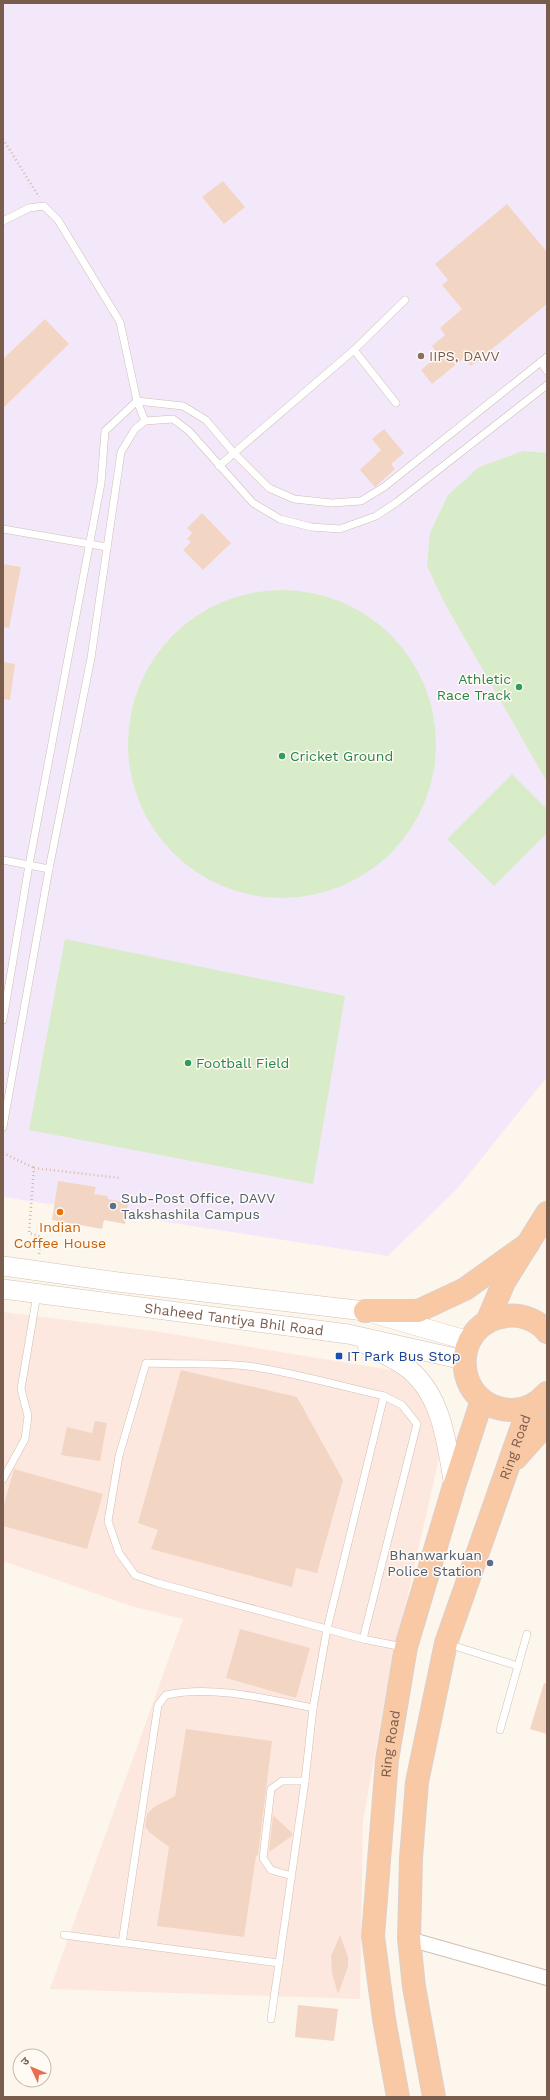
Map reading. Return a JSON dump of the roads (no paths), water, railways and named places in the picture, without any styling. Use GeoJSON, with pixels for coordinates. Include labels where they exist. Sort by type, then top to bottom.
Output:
{"type":"FeatureCollection","features":[{"type":"Feature","properties":{"kind":"highway"},"geometry":{"type":"LineString","coordinates":[[487,1322],[504,1282],[547,1213]]}},
{"type":"Feature","properties":{"kind":"highway"},"geometry":{"type":"LineString","coordinates":[[365,1311],[418,1311],[465,1289],[528,1244]]}},
{"type":"Feature","properties":{"kind":"highway"},"geometry":{"type":"LineString","coordinates":[[546,1328],[532,1320],[517,1316],[496,1318],[487,1322],[477,1331],[467,1351],[468,1382],[482,1400],[492,1406],[504,1410],[517,1410],[529,1407],[547,1393]]}},
{"type":"Feature","properties":{"kind":"highway","name":"Ring Road"},"geometry":{"type":"LineString","coordinates":[[398,2097],[384,2019],[373,1936],[387,1760],[406,1647],[454,1486],[482,1400]]}},
{"type":"Feature","properties":{"kind":"highway","name":"Ring Road"},"geometry":{"type":"LineString","coordinates":[[434,2097],[414,1987],[410,1939],[411,1858],[417,1782],[446,1643],[505,1471],[529,1407]]}},
{"type":"Feature","properties":{"kind":"highway"},"geometry":{"type":"LineString","coordinates":[[505,1471],[547,1423]]}},
{"type":"Feature","properties":{"kind":"main road"},"geometry":{"type":"LineString","coordinates":[[3,1266],[118,1282],[365,1311],[467,1351]]}},
{"type":"Feature","properties":{"kind":"main road"},"geometry":{"type":"LineString","coordinates":[[37,1293],[38,1271]]}},
{"type":"Feature","properties":{"kind":"main road","name":"Shaheed Tantiya Bhil Road"},"geometry":{"type":"LineString","coordinates":[[3,1289],[467,1351]]}},
{"type":"Feature","properties":{"kind":"main road"},"geometry":{"type":"LineString","coordinates":[[348,1334],[410,1370],[432,1396],[446,1436],[454,1486]]}},
{"type":"Feature","properties":{"kind":"street"},"geometry":{"type":"LineString","coordinates":[[410,1939],[547,1978]]}},
{"type":"Feature","properties":{"kind":"lane"},"geometry":{"type":"LineString","coordinates":[[3,221],[29,208],[44,206],[58,220],[120,322],[137,402],[145,421]]}},
{"type":"Feature","properties":{"kind":"lane"},"geometry":{"type":"LineString","coordinates":[[218,466],[354,350],[405,300]]}},
{"type":"Feature","properties":{"kind":"lane"},"geometry":{"type":"LineString","coordinates":[[354,350],[396,403]]}},
{"type":"Feature","properties":{"kind":"lane"},"geometry":{"type":"LineString","coordinates":[[3,1020],[29,865],[101,483],[105,431],[137,402],[183,406],[206,420],[233,452],[269,488],[294,499],[332,503],[361,501],[384,487],[547,357]]}},
{"type":"Feature","properties":{"kind":"lane"},"geometry":{"type":"LineString","coordinates":[[540,362],[547,371]]}},
{"type":"Feature","properties":{"kind":"lane"},"geometry":{"type":"LineString","coordinates":[[3,1126],[90,658],[121,452],[135,429],[145,421],[173,419],[188,431],[253,503],[280,519],[311,527],[340,529],[376,516],[397,502],[547,385]]}},
{"type":"Feature","properties":{"kind":"lane"},"geometry":{"type":"LineString","coordinates":[[3,529],[107,547]]}},
{"type":"Feature","properties":{"kind":"lane"},"geometry":{"type":"LineString","coordinates":[[3,860],[50,869]]}},
{"type":"Feature","properties":{"kind":"lane"},"geometry":{"type":"LineString","coordinates":[[3,1479],[25,1439],[28,1416],[21,1388],[37,1293]]}},
{"type":"Feature","properties":{"kind":"lane"},"geometry":{"type":"LineString","coordinates":[[364,1640],[417,1424],[402,1405],[384,1396],[255,1367],[203,1363],[177,1365],[146,1363],[119,1456],[108,1521],[119,1553],[135,1575],[158,1583],[364,1640],[406,1647]]}},
{"type":"Feature","properties":{"kind":"lane"},"geometry":{"type":"LineString","coordinates":[[271,2019],[305,1781],[313,1708],[327,1629],[384,1396]]}},
{"type":"Feature","properties":{"kind":"lane"},"geometry":{"type":"LineString","coordinates":[[500,1730],[527,1634]]}},
{"type":"Feature","properties":{"kind":"lane"},"geometry":{"type":"LineString","coordinates":[[446,1643],[518,1666]]}},
{"type":"Feature","properties":{"kind":"lane"},"geometry":{"type":"LineString","coordinates":[[122,1943],[158,1705],[166,1695],[185,1690],[255,1697],[313,1708]]}},
{"type":"Feature","properties":{"kind":"lane"},"geometry":{"type":"LineString","coordinates":[[292,1876],[271,1870],[263,1858],[271,1789],[282,1781],[305,1781]]}},
{"type":"Feature","properties":{"kind":"lane"},"geometry":{"type":"LineString","coordinates":[[64,1935],[279,1963]]}},
{"type":"Feature","properties":{"kind":"place","name":"IIPS, DAVV"},"geometry":{"type":"Point","coordinates":[421,356]}},
{"type":"Feature","properties":{"kind":"place","name":"Athletic Race Track"},"geometry":{"type":"Point","coordinates":[519,687]}},
{"type":"Feature","properties":{"kind":"place","name":"Cricket Ground"},"geometry":{"type":"Point","coordinates":[282,756]}},
{"type":"Feature","properties":{"kind":"place","name":"Football Field"},"geometry":{"type":"Point","coordinates":[188,1063]}},
{"type":"Feature","properties":{"kind":"place","name":"Sub-Post Office, DAVV Takshashila Campus"},"geometry":{"type":"Point","coordinates":[113,1206]}},
{"type":"Feature","properties":{"kind":"place","name":"Indian Coffee House"},"geometry":{"type":"Point","coordinates":[60,1212]}},
{"type":"Feature","properties":{"kind":"place","name":"IT Park Bus Stop"},"geometry":{"type":"Point","coordinates":[339,1356]}},
{"type":"Feature","properties":{"kind":"place","name":"Bhanwarkuan Police Station"},"geometry":{"type":"Point","coordinates":[490,1563]}}]}
